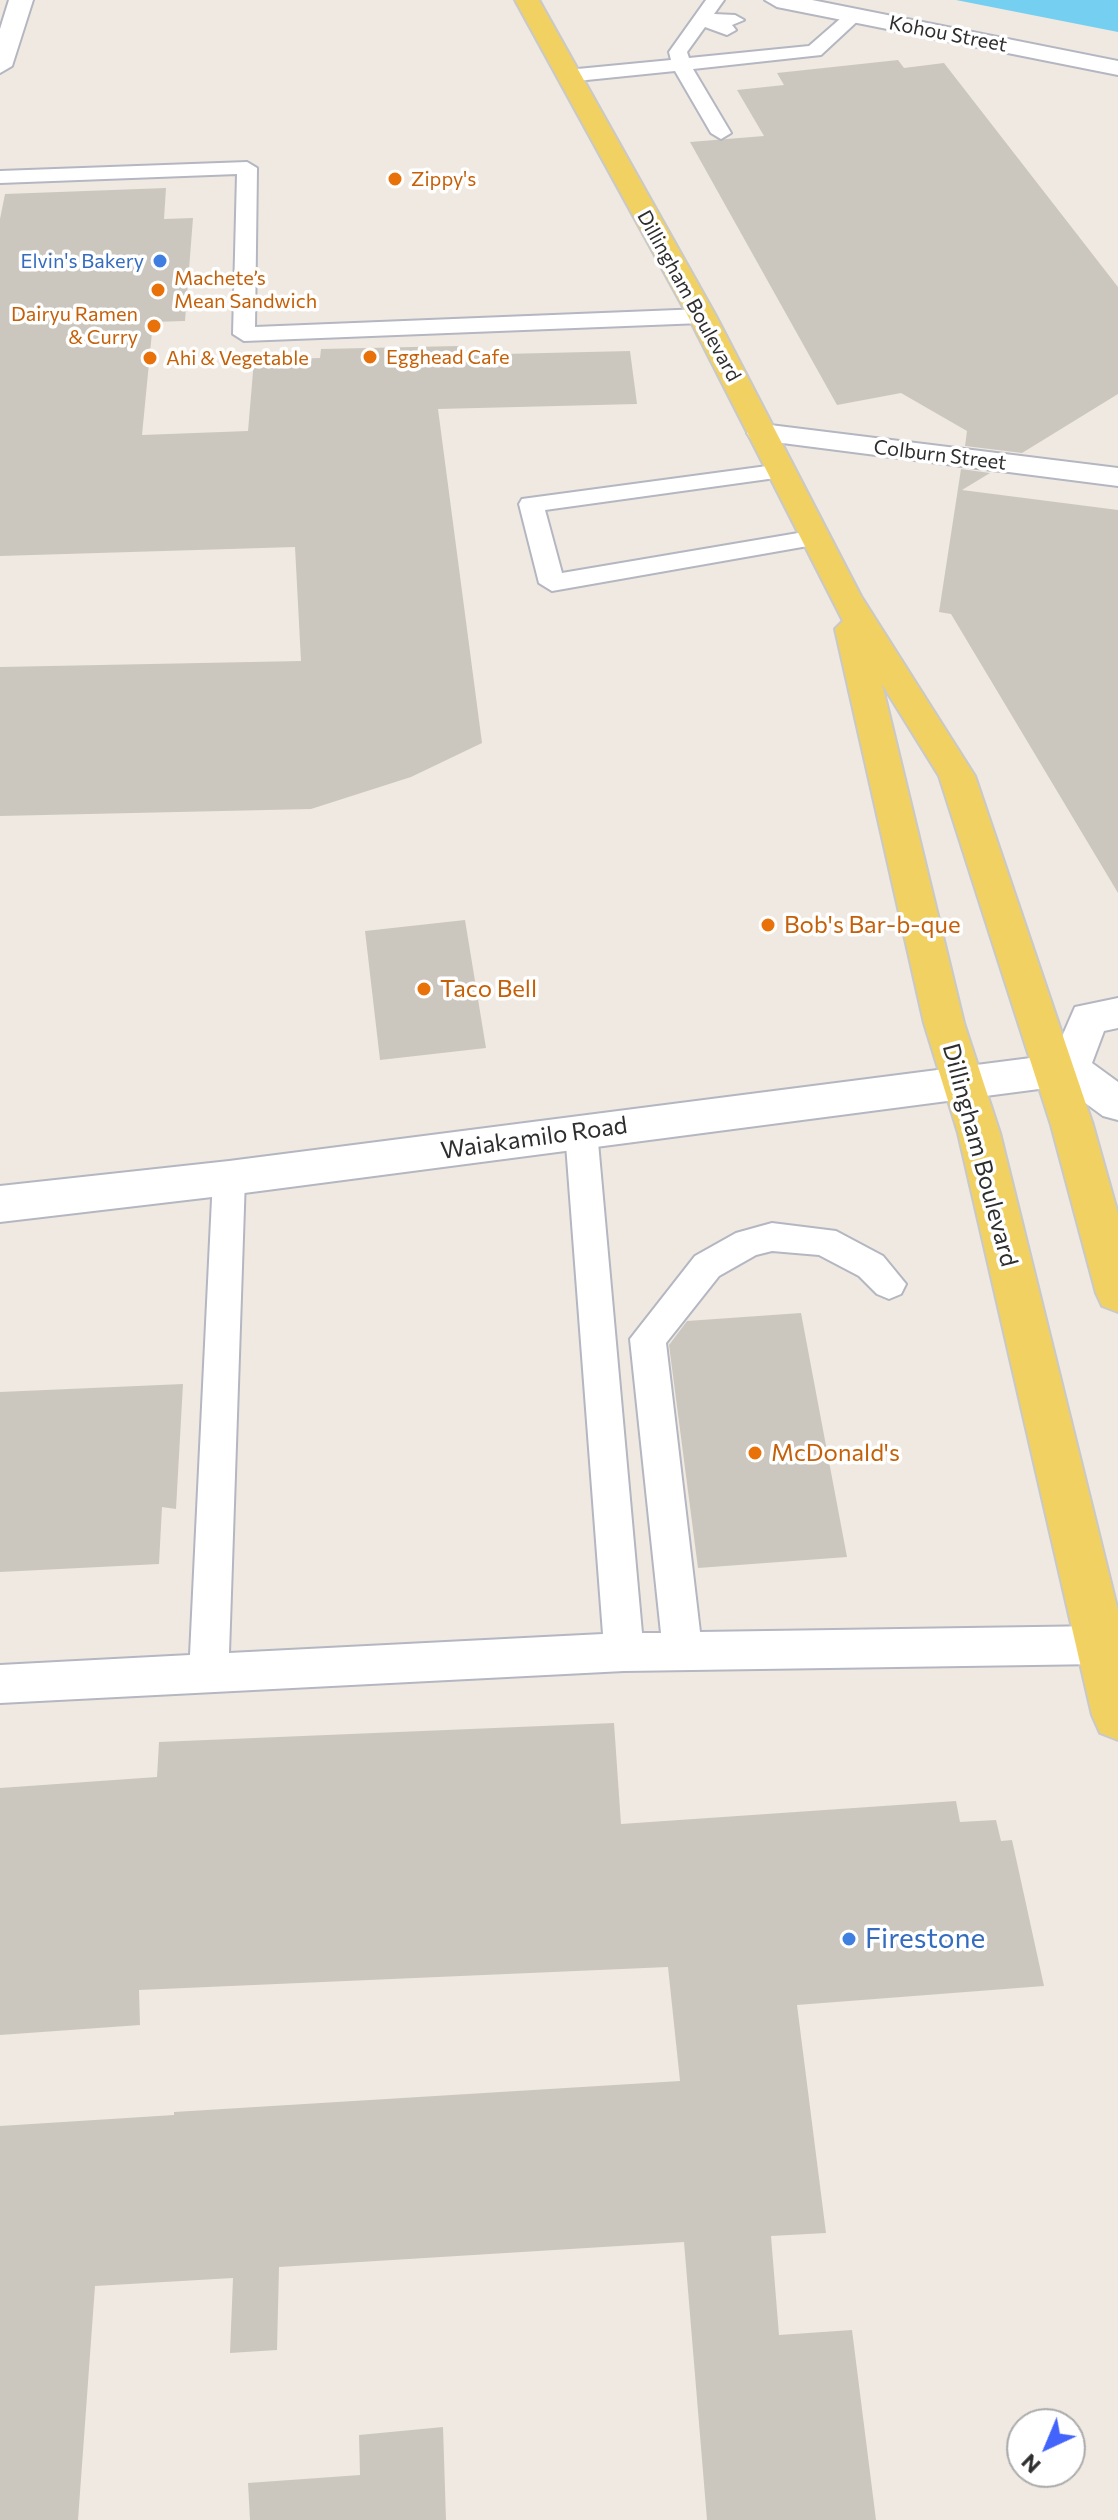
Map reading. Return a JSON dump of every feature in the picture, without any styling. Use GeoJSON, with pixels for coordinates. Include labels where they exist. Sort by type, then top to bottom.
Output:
{"type":"FeatureCollection","features":[{"type":"Feature","properties":{"kind":"main road","name":"Dillingham Boulevard"},"geometry":{"type":"LineString","coordinates":[[527,0],[702,316],[844,596],[957,776],[1061,1070],[1072,1125],[1118,1293]]}},
{"type":"Feature","properties":{"kind":"main road","name":"Dillingham Boulevard"},"geometry":{"type":"LineString","coordinates":[[844,596],[944,1023],[979,1133],[1118,1715]]}},
{"type":"Feature","properties":{"kind":"street"},"geometry":{"type":"LineString","coordinates":[[0,66],[21,0]]}},
{"type":"Feature","properties":{"kind":"street","name":"Kohou Street"},"geometry":{"type":"LineString","coordinates":[[777,0],[1118,68]]}},
{"type":"Feature","properties":{"kind":"street","name":"Colburn Street"},"geometry":{"type":"LineString","coordinates":[[762,433],[1118,477]]}},
{"type":"Feature","properties":{"kind":"street"},"geometry":{"type":"LineString","coordinates":[[1118,1013],[1089,1018],[1061,1070],[1118,1104]]}},
{"type":"Feature","properties":{"kind":"street","name":"Waiakamilo Road"},"geometry":{"type":"LineString","coordinates":[[0,1204],[229,1178],[1061,1070]]}},
{"type":"Feature","properties":{"kind":"lane"},"geometry":{"type":"LineString","coordinates":[[715,0],[678,52],[681,64],[721,133]]}},
{"type":"Feature","properties":{"kind":"lane"},"geometry":{"type":"LineString","coordinates":[[567,76],[814,51],[854,16]]}},
{"type":"Feature","properties":{"kind":"lane"},"geometry":{"type":"LineString","coordinates":[[701,19],[731,25]]}},
{"type":"Feature","properties":{"kind":"lane"},"geometry":{"type":"LineString","coordinates":[[799,35],[825,44]]}},
{"type":"Feature","properties":{"kind":"lane"},"geometry":{"type":"LineString","coordinates":[[778,42],[825,44]]}},
{"type":"Feature","properties":{"kind":"lane"},"geometry":{"type":"LineString","coordinates":[[0,177],[247,168],[244,334],[702,316]]}},
{"type":"Feature","properties":{"kind":"lane"},"geometry":{"type":"LineString","coordinates":[[782,471],[531,504],[552,583],[816,538]]}},
{"type":"Feature","properties":{"kind":"lane"},"geometry":{"type":"LineString","coordinates":[[581,1131],[624,1652]]}},
{"type":"Feature","properties":{"kind":"lane"},"geometry":{"type":"LineString","coordinates":[[209,1674],[229,1178]]}},
{"type":"Feature","properties":{"kind":"lane"},"geometry":{"type":"LineString","coordinates":[[683,1652],[648,1339],[707,1266],[726,1252],[760,1240],[798,1237],[824,1241],[860,1258],[889,1284]]}},
{"type":"Feature","properties":{"kind":"lane"},"geometry":{"type":"LineString","coordinates":[[0,1684],[624,1652],[1101,1645]]}},
{"type":"Feature","properties":{"kind":"water"},"geometry":{"type":"Polygon","coordinates":[[[956,0],[1118,0],[1118,32],[956,0]]]}},
{"type":"Feature","properties":{"kind":"building"},"geometry":{"type":"Polygon","coordinates":[[[898,60],[904,68],[944,63],[1118,287],[1118,394],[1022,453],[965,446],[967,431],[901,393],[837,405],[690,142],[764,136],[737,90],[784,85],[777,73],[898,60]]]}},
{"type":"Feature","properties":{"kind":"building"},"geometry":{"type":"Polygon","coordinates":[[[166,188],[164,219],[193,218],[185,321],[153,322],[142,435],[248,431],[254,360],[320,358],[321,349],[459,346],[460,355],[630,351],[637,404],[438,409],[482,743],[411,777],[311,809],[0,816],[0,667],[301,661],[295,547],[0,556],[0,219],[5,194],[166,188]]]}},
{"type":"Feature","properties":{"kind":"building"},"geometry":{"type":"Polygon","coordinates":[[[961,469],[990,473],[962,490],[1118,510],[1118,893],[951,614],[939,612],[961,469]]]}},
{"type":"Feature","properties":{"kind":"building","name":"Taco Bell"},"geometry":{"type":"Polygon","coordinates":[[[465,920],[486,1048],[380,1060],[365,931],[465,920]]]}},
{"type":"Feature","properties":{"kind":"building","name":"McDonald's"},"geometry":{"type":"Polygon","coordinates":[[[801,1313],[847,1557],[698,1568],[669,1345],[687,1321],[801,1313]]]}},
{"type":"Feature","properties":{"kind":"building"},"geometry":{"type":"Polygon","coordinates":[[[183,1384],[176,1509],[162,1507],[159,1564],[0,1572],[0,1392],[183,1384]]]}},
{"type":"Feature","properties":{"kind":"building"},"geometry":{"type":"Polygon","coordinates":[[[614,1723],[621,1824],[956,1801],[960,1822],[996,1820],[1001,1841],[1012,1840],[1044,1986],[797,2005],[826,2233],[771,2236],[779,2335],[852,2330],[876,2520],[707,2520],[684,2242],[279,2267],[277,2350],[230,2353],[233,2278],[95,2286],[78,2520],[0,2520],[0,2126],[174,2115],[174,2112],[680,2081],[668,1967],[139,1990],[140,2025],[0,2035],[0,1788],[157,1777],[159,1742],[614,1723]]]}},
{"type":"Feature","properties":{"kind":"building"},"geometry":{"type":"Polygon","coordinates":[[[443,2427],[446,2520],[250,2520],[248,2483],[360,2475],[359,2435],[443,2427]]]}},
{"type":"Feature","properties":{"kind":"place","name":"Zippy's"},"geometry":{"type":"Point","coordinates":[395,179]}},
{"type":"Feature","properties":{"kind":"place","name":"Elvin's Bakery"},"geometry":{"type":"Point","coordinates":[160,261]}},
{"type":"Feature","properties":{"kind":"place","name":"Machete’s Mean Sandwich"},"geometry":{"type":"Point","coordinates":[158,290]}},
{"type":"Feature","properties":{"kind":"place","name":"Dairyu Ramen & Curry"},"geometry":{"type":"Point","coordinates":[154,326]}},
{"type":"Feature","properties":{"kind":"place","name":"Egghead Cafe"},"geometry":{"type":"Point","coordinates":[370,357]}},
{"type":"Feature","properties":{"kind":"place","name":"Ahi & Vegetable"},"geometry":{"type":"Point","coordinates":[150,358]}},
{"type":"Feature","properties":{"kind":"place","name":"Bob's Bar-b-que"},"geometry":{"type":"Point","coordinates":[768,925]}},
{"type":"Feature","properties":{"kind":"place","name":"Taco Bell"},"geometry":{"type":"Point","coordinates":[424,989]}},
{"type":"Feature","properties":{"kind":"place","name":"McDonald's"},"geometry":{"type":"Point","coordinates":[755,1453]}},
{"type":"Feature","properties":{"kind":"place","name":"Firestone"},"geometry":{"type":"Point","coordinates":[849,1939]}}]}
